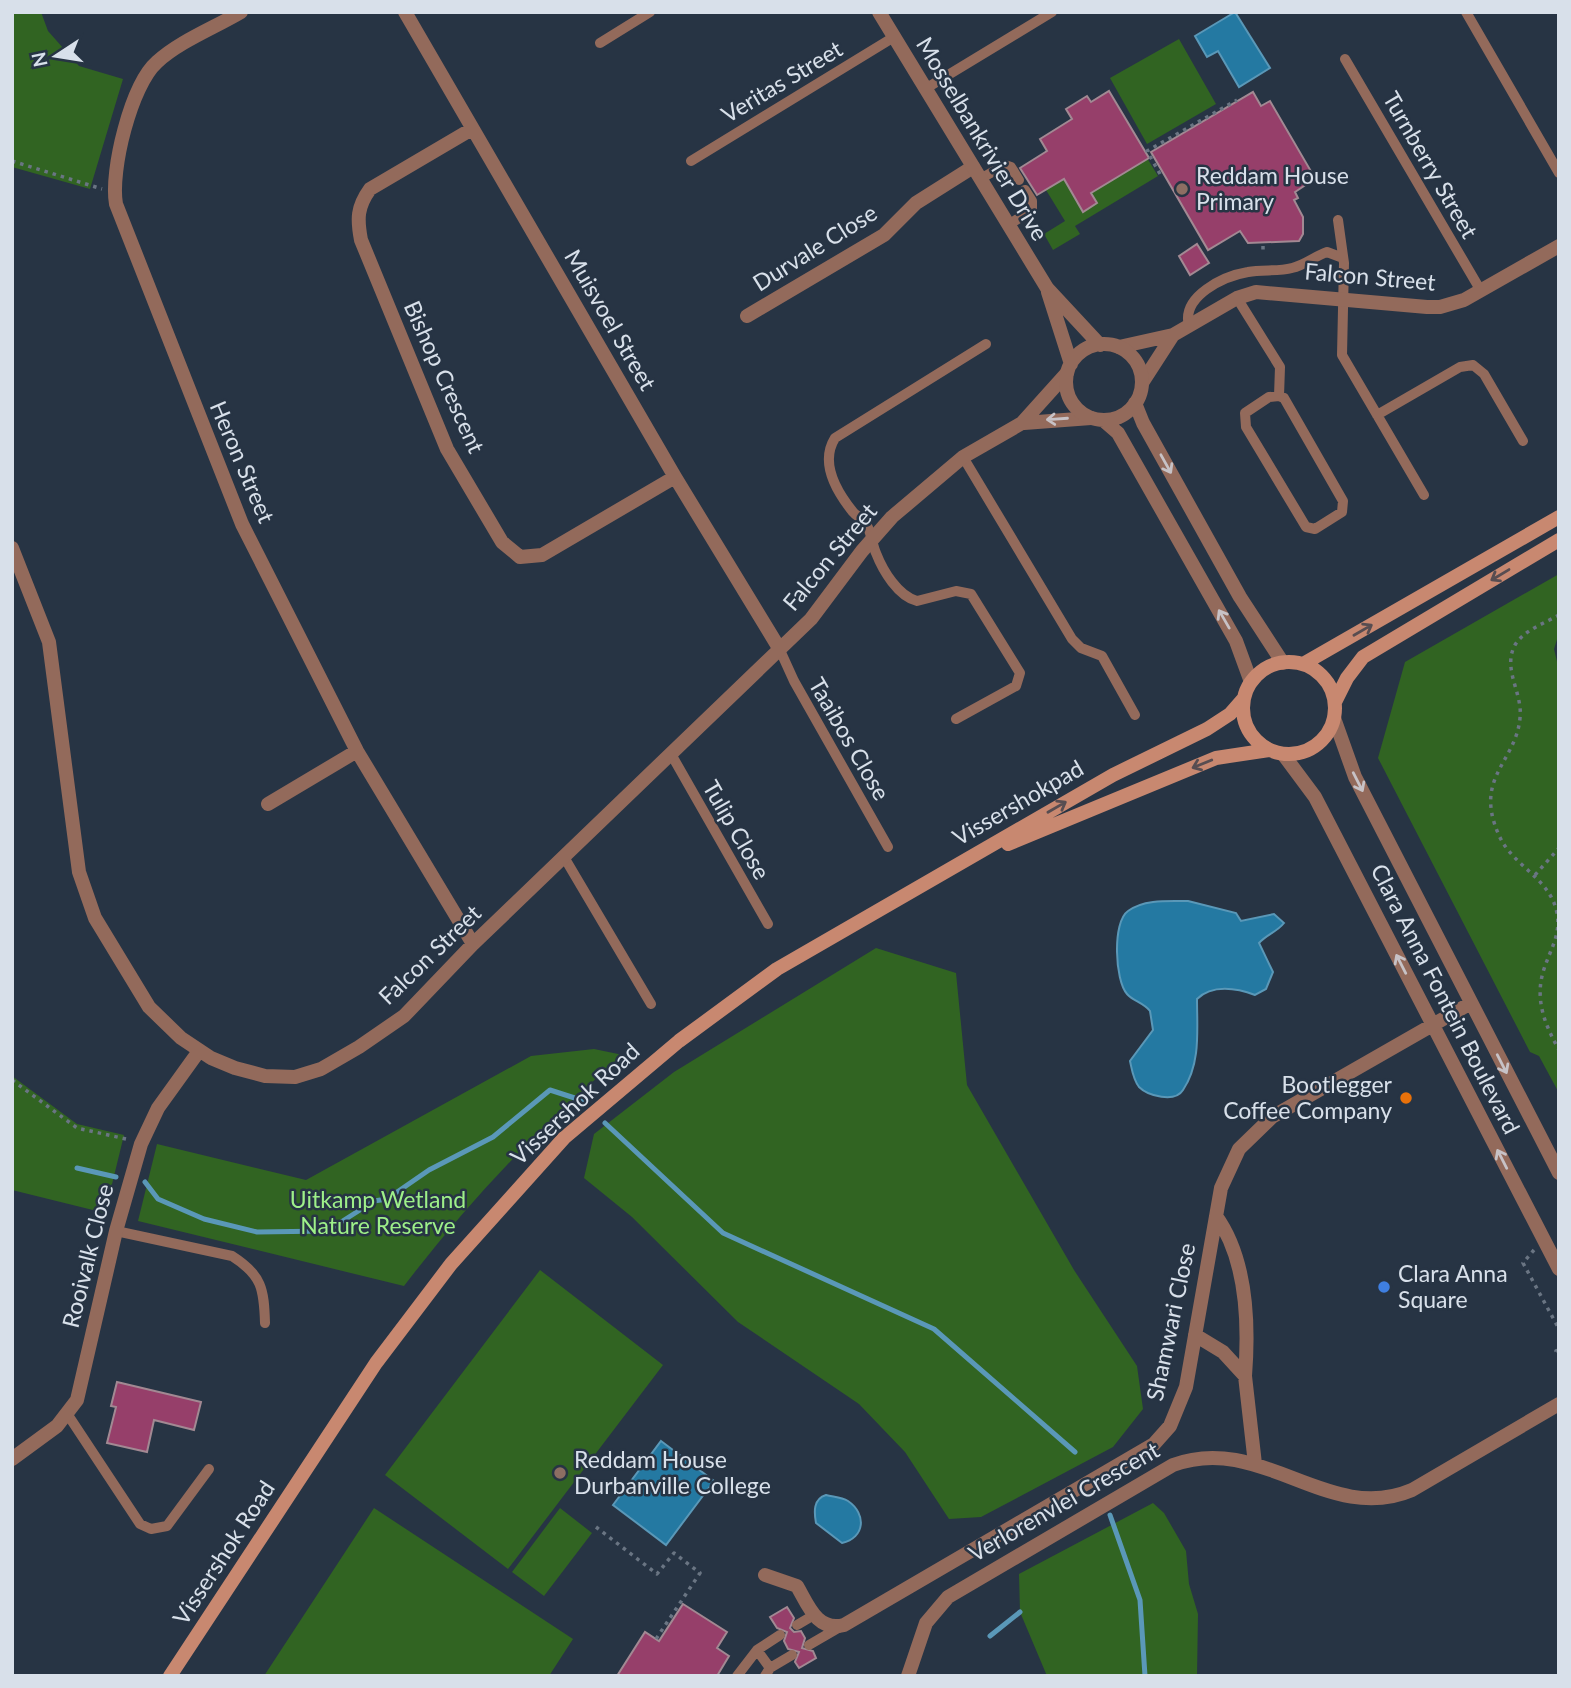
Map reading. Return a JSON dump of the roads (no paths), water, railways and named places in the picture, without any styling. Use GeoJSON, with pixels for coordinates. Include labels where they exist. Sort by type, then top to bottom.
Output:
{"type":"FeatureCollection","features":[{"type":"Feature","properties":{"kind":"main road"},"geometry":{"type":"LineString","coordinates":[[1559,517],[1303,664],[1283,663],[1259,672],[1244,698],[1243,713],[1247,729],[1256,741],[1276,752],[1298,754],[1312,748],[1323,739],[1334,718],[1335,702],[1347,678],[1363,657],[1559,540]]}},
{"type":"Feature","properties":{"kind":"main road"},"geometry":{"type":"LineString","coordinates":[[1303,664],[1327,683],[1335,702]]}},
{"type":"Feature","properties":{"kind":"main road","name":"Vissershokpad"},"geometry":{"type":"LineString","coordinates":[[956,865],[1113,775],[1208,729],[1230,714],[1244,698]]}},
{"type":"Feature","properties":{"kind":"main road","name":"Vissershokpad"},"geometry":{"type":"LineString","coordinates":[[956,865],[1216,758],[1276,752]]}},
{"type":"Feature","properties":{"kind":"main road","name":"Vissershok Road"},"geometry":{"type":"LineString","coordinates":[[170,1676],[376,1363],[460,1253],[564,1138],[679,1041],[777,969],[956,865]]}},
{"type":"Feature","properties":{"kind":"street","name":"Heron Street"},"geometry":{"type":"LineString","coordinates":[[241,12],[166,55],[150,69],[140,87],[115,166],[114,193],[143,276],[242,524],[358,751],[473,944]]}},
{"type":"Feature","properties":{"kind":"street","name":"Muisvoel Street"},"geometry":{"type":"LineString","coordinates":[[405,12],[675,477],[779,648]]}},
{"type":"Feature","properties":{"kind":"street","name":"Mosselbankrivier Drive"},"geometry":{"type":"LineString","coordinates":[[879,12],[1047,288],[1100,345]]}},
{"type":"Feature","properties":{"kind":"street","name":"Bishop Crescent"},"geometry":{"type":"LineString","coordinates":[[472,129],[369,189],[360,203],[357,220],[371,265],[447,449],[502,542],[520,557],[542,555],[675,477]]}},
{"type":"Feature","properties":{"kind":"street","name":"Durvale Close"},"geometry":{"type":"LineString","coordinates":[[747,316],[884,235],[916,203],[977,173]]}},
{"type":"Feature","properties":{"kind":"street","name":"Falcon Street"},"geometry":{"type":"LineString","coordinates":[[1119,347],[1173,335],[1237,298],[1274,292],[1440,307],[1481,291],[1557,250]]}},
{"type":"Feature","properties":{"kind":"street","name":"Mosselbankrivier Drive"},"geometry":{"type":"LineString","coordinates":[[1047,288],[1069,369]]}},
{"type":"Feature","properties":{"kind":"street","name":"Falcon Street"},"geometry":{"type":"LineString","coordinates":[[1142,383],[1173,335]]}},
{"type":"Feature","properties":{"kind":"street"},"geometry":{"type":"LineString","coordinates":[[1097,419],[1126,413],[1135,403],[1142,383],[1136,363],[1119,347],[1100,345],[1086,349],[1069,369],[1068,393],[1073,404],[1118,433],[1237,641],[1251,682]]}},
{"type":"Feature","properties":{"kind":"street","name":"Falcon Street"},"geometry":{"type":"LineString","coordinates":[[12,548],[49,642],[77,857],[89,903],[149,1007],[167,1027],[199,1051],[235,1068],[280,1078],[308,1074],[359,1048],[404,1016],[473,944],[822,607],[871,540],[929,483],[963,457],[1022,423],[1069,369]]}},
{"type":"Feature","properties":{"kind":"street"},"geometry":{"type":"LineString","coordinates":[[1135,403],[1143,423],[1227,575],[1283,663]]}},
{"type":"Feature","properties":{"kind":"street","name":"Falcon Street"},"geometry":{"type":"LineString","coordinates":[[1022,423],[1097,419]]}},
{"type":"Feature","properties":{"kind":"street","name":"Clara Anna Fontein Boulevard"},"geometry":{"type":"LineString","coordinates":[[1334,718],[1345,757],[1559,1173]]}},
{"type":"Feature","properties":{"kind":"street"},"geometry":{"type":"LineString","coordinates":[[268,804],[358,751]]}},
{"type":"Feature","properties":{"kind":"street","name":"Clara Anna Fontein Boulevard"},"geometry":{"type":"LineString","coordinates":[[1276,752],[1315,797],[1559,1269]]}},
{"type":"Feature","properties":{"kind":"street","name":"Shamwari Close"},"geometry":{"type":"LineString","coordinates":[[844,1625],[1154,1444],[1177,1414],[1186,1387],[1216,1216],[1231,1161],[1259,1126],[1471,1003]]}},
{"type":"Feature","properties":{"kind":"street","name":"Rooivalk Close"},"geometry":{"type":"LineString","coordinates":[[68,1415],[76,1401],[116,1231],[141,1144],[158,1108],[199,1051]]}},
{"type":"Feature","properties":{"kind":"street"},"geometry":{"type":"LineString","coordinates":[[1216,1216],[1225,1228],[1235,1256],[1243,1299],[1248,1332],[1245,1376],[1255,1464]]}},
{"type":"Feature","properties":{"kind":"street"},"geometry":{"type":"LineString","coordinates":[[1195,1335],[1223,1352],[1245,1376]]}},
{"type":"Feature","properties":{"kind":"street","name":"Verlorenvlei Crescent"},"geometry":{"type":"LineString","coordinates":[[908,1676],[920,1635],[933,1613],[948,1597],[1173,1465],[1211,1455],[1255,1464],[1352,1497],[1387,1498],[1412,1490],[1559,1404]]}},
{"type":"Feature","properties":{"kind":"street"},"geometry":{"type":"LineString","coordinates":[[12,1459],[68,1415]]}},
{"type":"Feature","properties":{"kind":"street"},"geometry":{"type":"LineString","coordinates":[[765,1575],[797,1586],[814,1615],[830,1626],[844,1625]]}},
{"type":"Feature","properties":{"kind":"lane"},"geometry":{"type":"LineString","coordinates":[[600,43],[650,12]]}},
{"type":"Feature","properties":{"kind":"lane"},"geometry":{"type":"LineString","coordinates":[[925,89],[1052,12]]}},
{"type":"Feature","properties":{"kind":"lane"},"geometry":{"type":"LineString","coordinates":[[1466,12],[1559,173]]}},
{"type":"Feature","properties":{"kind":"lane","name":"Veritas Street"},"geometry":{"type":"LineString","coordinates":[[691,161],[894,37]]}},
{"type":"Feature","properties":{"kind":"lane","name":"Turnberry Street"},"geometry":{"type":"LineString","coordinates":[[1345,59],[1481,291]]}},
{"type":"Feature","properties":{"kind":"lane"},"geometry":{"type":"LineString","coordinates":[[977,173],[1005,165],[1011,167],[1019,180]]}},
{"type":"Feature","properties":{"kind":"lane"},"geometry":{"type":"LineString","coordinates":[[1008,225],[1032,210],[1032,201],[1025,190]]}},
{"type":"Feature","properties":{"kind":"lane"},"geometry":{"type":"LineString","coordinates":[[1338,220],[1343,258],[1342,355],[1424,495]]}},
{"type":"Feature","properties":{"kind":"lane"},"geometry":{"type":"LineString","coordinates":[[1189,326],[1187,313],[1193,303],[1224,280],[1246,272],[1293,268],[1327,252],[1343,258]]}},
{"type":"Feature","properties":{"kind":"lane"},"geometry":{"type":"LineString","coordinates":[[1237,298],[1280,367],[1279,396]]}},
{"type":"Feature","properties":{"kind":"lane"},"geometry":{"type":"LineString","coordinates":[[956,719],[1016,686],[1020,673],[971,594],[956,591],[928,600],[909,599],[900,592],[877,557],[865,523],[851,509],[829,468],[827,455],[835,438],[986,344]]}},
{"type":"Feature","properties":{"kind":"lane"},"geometry":{"type":"LineString","coordinates":[[1377,415],[1460,367],[1473,365],[1484,374],[1523,441]]}},
{"type":"Feature","properties":{"kind":"lane"},"geometry":{"type":"LineString","coordinates":[[1279,396],[1284,398],[1343,501],[1342,512],[1315,529],[1306,527],[1246,427],[1245,413],[1269,397],[1279,396]]}},
{"type":"Feature","properties":{"kind":"lane"},"geometry":{"type":"LineString","coordinates":[[963,457],[1072,639],[1081,648],[1102,656],[1135,715]]}},
{"type":"Feature","properties":{"kind":"lane","name":"Taaibos Close"},"geometry":{"type":"LineString","coordinates":[[779,648],[794,681],[888,847]]}},
{"type":"Feature","properties":{"kind":"lane","name":"Tulip Close"},"geometry":{"type":"LineString","coordinates":[[671,754],[768,924]]}},
{"type":"Feature","properties":{"kind":"lane"},"geometry":{"type":"LineString","coordinates":[[564,857],[651,1004]]}},
{"type":"Feature","properties":{"kind":"lane"},"geometry":{"type":"LineString","coordinates":[[116,1231],[232,1256],[248,1266],[261,1283],[265,1323]]}},
{"type":"Feature","properties":{"kind":"lane"},"geometry":{"type":"LineString","coordinates":[[68,1415],[140,1524],[151,1529],[167,1526],[209,1469]]}},
{"type":"Feature","properties":{"kind":"lane"},"geometry":{"type":"LineString","coordinates":[[797,1625],[814,1615]]}},
{"type":"Feature","properties":{"kind":"lane"},"geometry":{"type":"LineString","coordinates":[[809,1645],[844,1625]]}},
{"type":"Feature","properties":{"kind":"lane"},"geometry":{"type":"LineString","coordinates":[[737,1676],[757,1650],[780,1635]]}},
{"type":"Feature","properties":{"kind":"lane"},"geometry":{"type":"LineString","coordinates":[[757,1650],[767,1672],[792,1655]]}},
{"type":"Feature","properties":{"kind":"water"},"geometry":{"type":"Polygon","coordinates":[[[1235,12],[1270,68],[1239,87],[1218,51],[1207,57],[1195,36],[1235,12]]]}},
{"type":"Feature","properties":{"kind":"water"},"geometry":{"type":"Polygon","coordinates":[[[1188,901],[1236,913],[1241,921],[1274,914],[1284,923],[1259,943],[1273,972],[1266,989],[1255,995],[1233,989],[1217,989],[1197,999],[1197,1046],[1189,1080],[1179,1094],[1161,1097],[1139,1087],[1133,1074],[1130,1061],[1153,1030],[1150,1011],[1129,996],[1123,987],[1118,965],[1117,939],[1123,917],[1134,907],[1157,902],[1188,901]]]}},
{"type":"Feature","properties":{"kind":"water"},"geometry":{"type":"Polygon","coordinates":[[[661,1441],[714,1481],[666,1545],[613,1505],[661,1441]]]}},
{"type":"Feature","properties":{"kind":"water"},"geometry":{"type":"Polygon","coordinates":[[[826,1495],[848,1501],[858,1512],[861,1525],[850,1540],[842,1543],[816,1523],[817,1503],[826,1495]]]}},
{"type":"Feature","properties":{"kind":"waterway"},"geometry":{"type":"LineString","coordinates":[[145,1182],[158,1199],[204,1219],[257,1232],[327,1231],[374,1201],[387,1199],[429,1170],[493,1137],[550,1090],[584,1101]]}},
{"type":"Feature","properties":{"kind":"waterway"},"geometry":{"type":"LineString","coordinates":[[605,1123],[723,1233],[934,1329],[1075,1452]]}},
{"type":"Feature","properties":{"kind":"waterway"},"geometry":{"type":"LineString","coordinates":[[77,1168],[116,1177]]}},
{"type":"Feature","properties":{"kind":"waterway"},"geometry":{"type":"LineString","coordinates":[[1110,1515],[1140,1600],[1145,1676]]}},
{"type":"Feature","properties":{"kind":"waterway"},"geometry":{"type":"LineString","coordinates":[[990,1636],[1020,1612]]}},
{"type":"Feature","properties":{"kind":"place","name":"Reddam House Primary"},"geometry":{"type":"Point","coordinates":[1182,189]}},
{"type":"Feature","properties":{"kind":"place","name":"Bootlegger Coffee Company"},"geometry":{"type":"Point","coordinates":[1406,1098]}},
{"type":"Feature","properties":{"kind":"place","name":"Clara Anna Square"},"geometry":{"type":"Point","coordinates":[1384,1287]}},
{"type":"Feature","properties":{"kind":"place","name":"Reddam House Durbanville College"},"geometry":{"type":"Point","coordinates":[560,1473]}},
{"type":"Feature","properties":{"kind":"park label","name":"Uitkamp Wetland Nature Reserve"},"geometry":{"type":"Point","coordinates":[378,1213]}}]}
